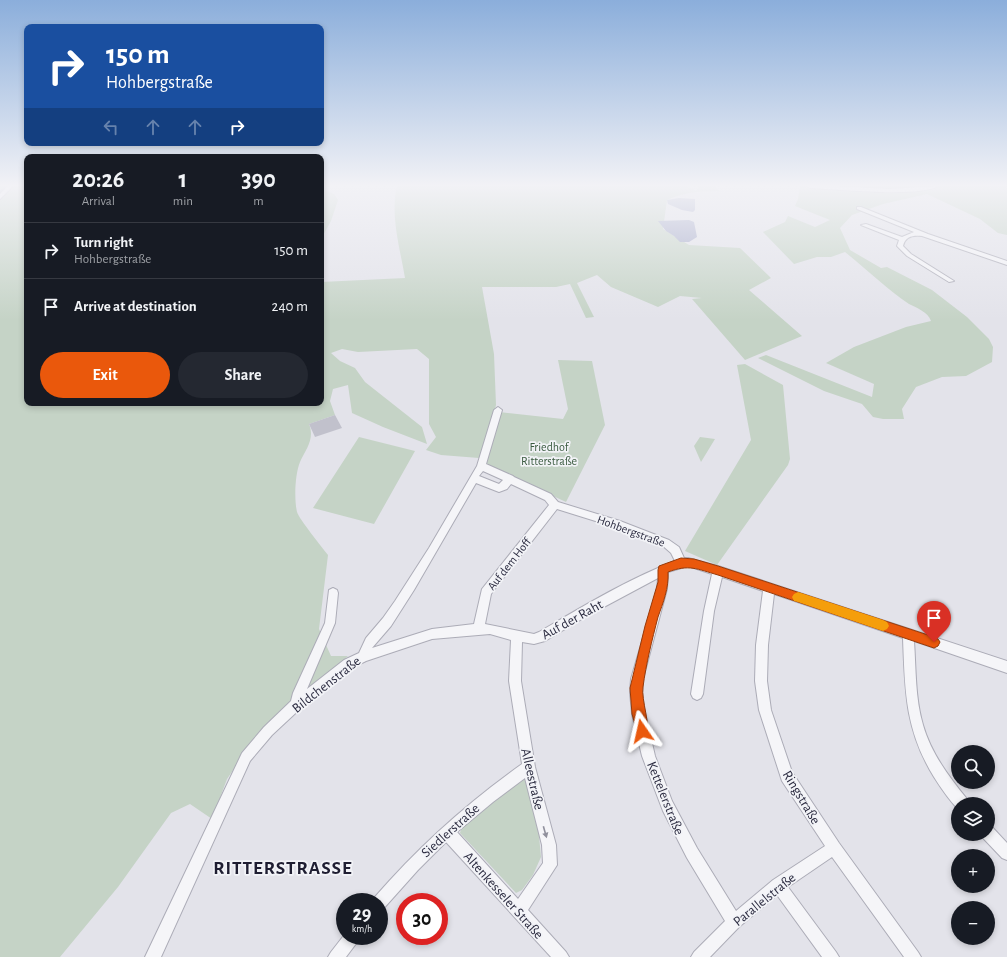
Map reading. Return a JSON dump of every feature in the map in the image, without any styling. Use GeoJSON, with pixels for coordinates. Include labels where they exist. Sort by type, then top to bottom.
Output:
{"type":"FeatureCollection","features":[{"type":"Feature","properties":{"kind":"street"},"geometry":{"type":"LineString","coordinates":[[878,231],[901,240],[911,235],[926,235]]}},
{"type":"Feature","properties":{"kind":"street"},"geometry":{"type":"LineString","coordinates":[[915,231],[1007,263]]}},
{"type":"Feature","properties":{"kind":"street"},"geometry":{"type":"LineString","coordinates":[[901,240],[900,246],[902,249],[951,281]]}},
{"type":"Feature","properties":{"kind":"street","name":"Bildchenstraße"},"geometry":{"type":"LineString","coordinates":[[153,957],[246,757],[268,731],[297,704],[348,664],[364,656],[365,648],[383,627],[400,603],[433,552],[481,466],[498,410]]}},
{"type":"Feature","properties":{"kind":"street","name":"Hohbergstraße"},"geometry":{"type":"LineString","coordinates":[[481,466],[510,478],[548,497],[555,505],[620,525],[666,543],[675,550],[681,563]]}},
{"type":"Feature","properties":{"kind":"street"},"geometry":{"type":"LineString","coordinates":[[474,478],[499,488],[504,486],[510,478]]}},
{"type":"Feature","properties":{"kind":"street","name":"Auf dem Hoff"},"geometry":{"type":"LineString","coordinates":[[478,629],[486,592],[555,505]]}},
{"type":"Feature","properties":{"kind":"street"},"geometry":{"type":"LineString","coordinates":[[681,563],[694,564],[718,571],[1007,667]]}},
{"type":"Feature","properties":{"kind":"street","name":"Auf der Raht"},"geometry":{"type":"LineString","coordinates":[[364,656],[432,634],[478,629],[490,629],[534,639],[542,637],[583,612],[663,570],[681,563]]}},
{"type":"Feature","properties":{"kind":"street","name":"Kettelerstraße"},"geometry":{"type":"LineString","coordinates":[[663,570],[663,582],[636,688],[638,714],[644,742],[661,793],[683,839],[734,922]]}},
{"type":"Feature","properties":{"kind":"street"},"geometry":{"type":"LineString","coordinates":[[697,694],[709,611],[718,571]]}},
{"type":"Feature","properties":{"kind":"street","name":"Ringstraße"},"geometry":{"type":"LineString","coordinates":[[769,588],[762,645],[761,681],[765,710],[787,776],[834,848],[913,957]]}},
{"type":"Feature","properties":{"kind":"street"},"geometry":{"type":"LineString","coordinates":[[297,704],[298,697],[330,623],[333,593]]}},
{"type":"Feature","properties":{"kind":"street"},"geometry":{"type":"LineString","coordinates":[[908,634],[912,700],[917,725],[928,754],[946,786],[956,797]]}},
{"type":"Feature","properties":{"kind":"street","name":"Alleestraße"},"geometry":{"type":"LineString","coordinates":[[517,636],[515,681],[529,767],[549,845],[550,865],[519,911]]}},
{"type":"Feature","properties":{"kind":"street","name":"Siedlerstraße"},"geometry":{"type":"LineString","coordinates":[[387,893],[399,878],[473,808],[529,767]]}},
{"type":"Feature","properties":{"kind":"street","name":"Altenkesseler Straße"},"geometry":{"type":"LineString","coordinates":[[447,832],[560,957]]}},
{"type":"Feature","properties":{"kind":"street"},"geometry":{"type":"LineString","coordinates":[[995,841],[1007,853]]}},
{"type":"Feature","properties":{"kind":"street","name":"Parallelstraße"},"geometry":{"type":"LineString","coordinates":[[699,957],[734,922],[778,885],[834,848]]}},
{"type":"Feature","properties":{"kind":"street"},"geometry":{"type":"LineString","coordinates":[[778,885],[830,957]]}},
{"type":"Feature","properties":{"kind":"street"},"geometry":{"type":"LineString","coordinates":[[336,957],[346,945]]}},
{"type":"Feature","properties":{"kind":"green space"},"geometry":{"type":"Polygon","coordinates":[[[0,231],[24,231],[24,406],[324,406],[324,282],[405,278],[396,231],[666,231],[689,245],[740,248],[771,278],[749,290],[802,336],[745,360],[692,299],[702,298],[680,296],[658,307],[611,287],[597,275],[577,283],[594,317],[586,318],[570,284],[556,287],[482,287],[494,354],[496,405],[487,440],[479,458],[441,455],[426,450],[436,437],[429,424],[429,359],[417,349],[358,352],[342,349],[331,353],[340,361],[355,368],[365,382],[422,427],[427,444],[352,413],[348,385],[333,389],[330,401],[335,415],[309,424],[311,429],[310,439],[298,467],[297,473],[296,507],[302,521],[328,555],[319,629],[331,656],[348,656],[255,738],[227,779],[212,819],[190,804],[171,813],[118,887],[60,957],[0,957],[0,231]]]}},
{"type":"Feature","properties":{"kind":"green space"},"geometry":{"type":"Polygon","coordinates":[[[766,231],[841,231],[850,250],[881,268],[887,267],[932,290],[967,317],[989,339],[993,347],[992,362],[966,376],[942,377],[916,387],[902,409],[904,419],[883,419],[873,417],[862,404],[824,391],[758,358],[766,355],[872,397],[874,384],[826,363],[854,347],[906,327],[931,321],[925,313],[901,298],[845,252],[831,257],[817,257],[794,264],[763,232],[766,231]]]}},
{"type":"Feature","properties":{"kind":"green space"},"geometry":{"type":"Polygon","coordinates":[[[995,231],[1007,231],[1007,235],[995,231]]]}},
{"type":"Feature","properties":{"kind":"green space","name":"Friedhof Ritterstraße"},"geometry":{"type":"Polygon","coordinates":[[[558,360],[592,361],[605,425],[566,502],[482,463],[499,412],[563,419],[568,409],[558,360]]]}},
{"type":"Feature","properties":{"kind":"green space"},"geometry":{"type":"Polygon","coordinates":[[[745,364],[783,385],[790,459],[788,465],[717,565],[685,551],[751,440],[737,365],[745,364]]]}},
{"type":"Feature","properties":{"kind":"green space"},"geometry":{"type":"Polygon","coordinates":[[[359,437],[415,451],[374,524],[313,508],[359,437]]]}},
{"type":"Feature","properties":{"kind":"green space"},"geometry":{"type":"Polygon","coordinates":[[[700,437],[715,439],[701,462],[694,446],[700,437]]]}},
{"type":"Feature","properties":{"kind":"green space"},"geometry":{"type":"Polygon","coordinates":[[[520,779],[526,780],[538,825],[541,857],[533,875],[522,890],[516,893],[460,833],[462,826],[520,779]]]}},
{"type":"Feature","properties":{"kind":"water"},"geometry":{"type":"Polygon","coordinates":[[[666,231],[696,231],[697,237],[689,242],[680,242],[666,231]]]}},
{"type":"Feature","properties":{"kind":"building"},"geometry":{"type":"Polygon","coordinates":[[[335,415],[342,428],[315,437],[309,424],[335,415]]]}},
{"type":"Feature","properties":{"kind":"slow traffic"},"geometry":{"type":"LineString","coordinates":[[798,597],[883,626]]}},
{"type":"Feature","properties":{"kind":"district","name":"RITTERSTRASSE"},"geometry":{"type":"Point","coordinates":[283,867]}},
{"type":"Feature","properties":{"kind":"route"},"geometry":{"type":"LineString","coordinates":[[642,731],[638,714],[636,688],[663,582],[663,570],[681,563],[688,562],[718,571],[934,642]]}}]}
